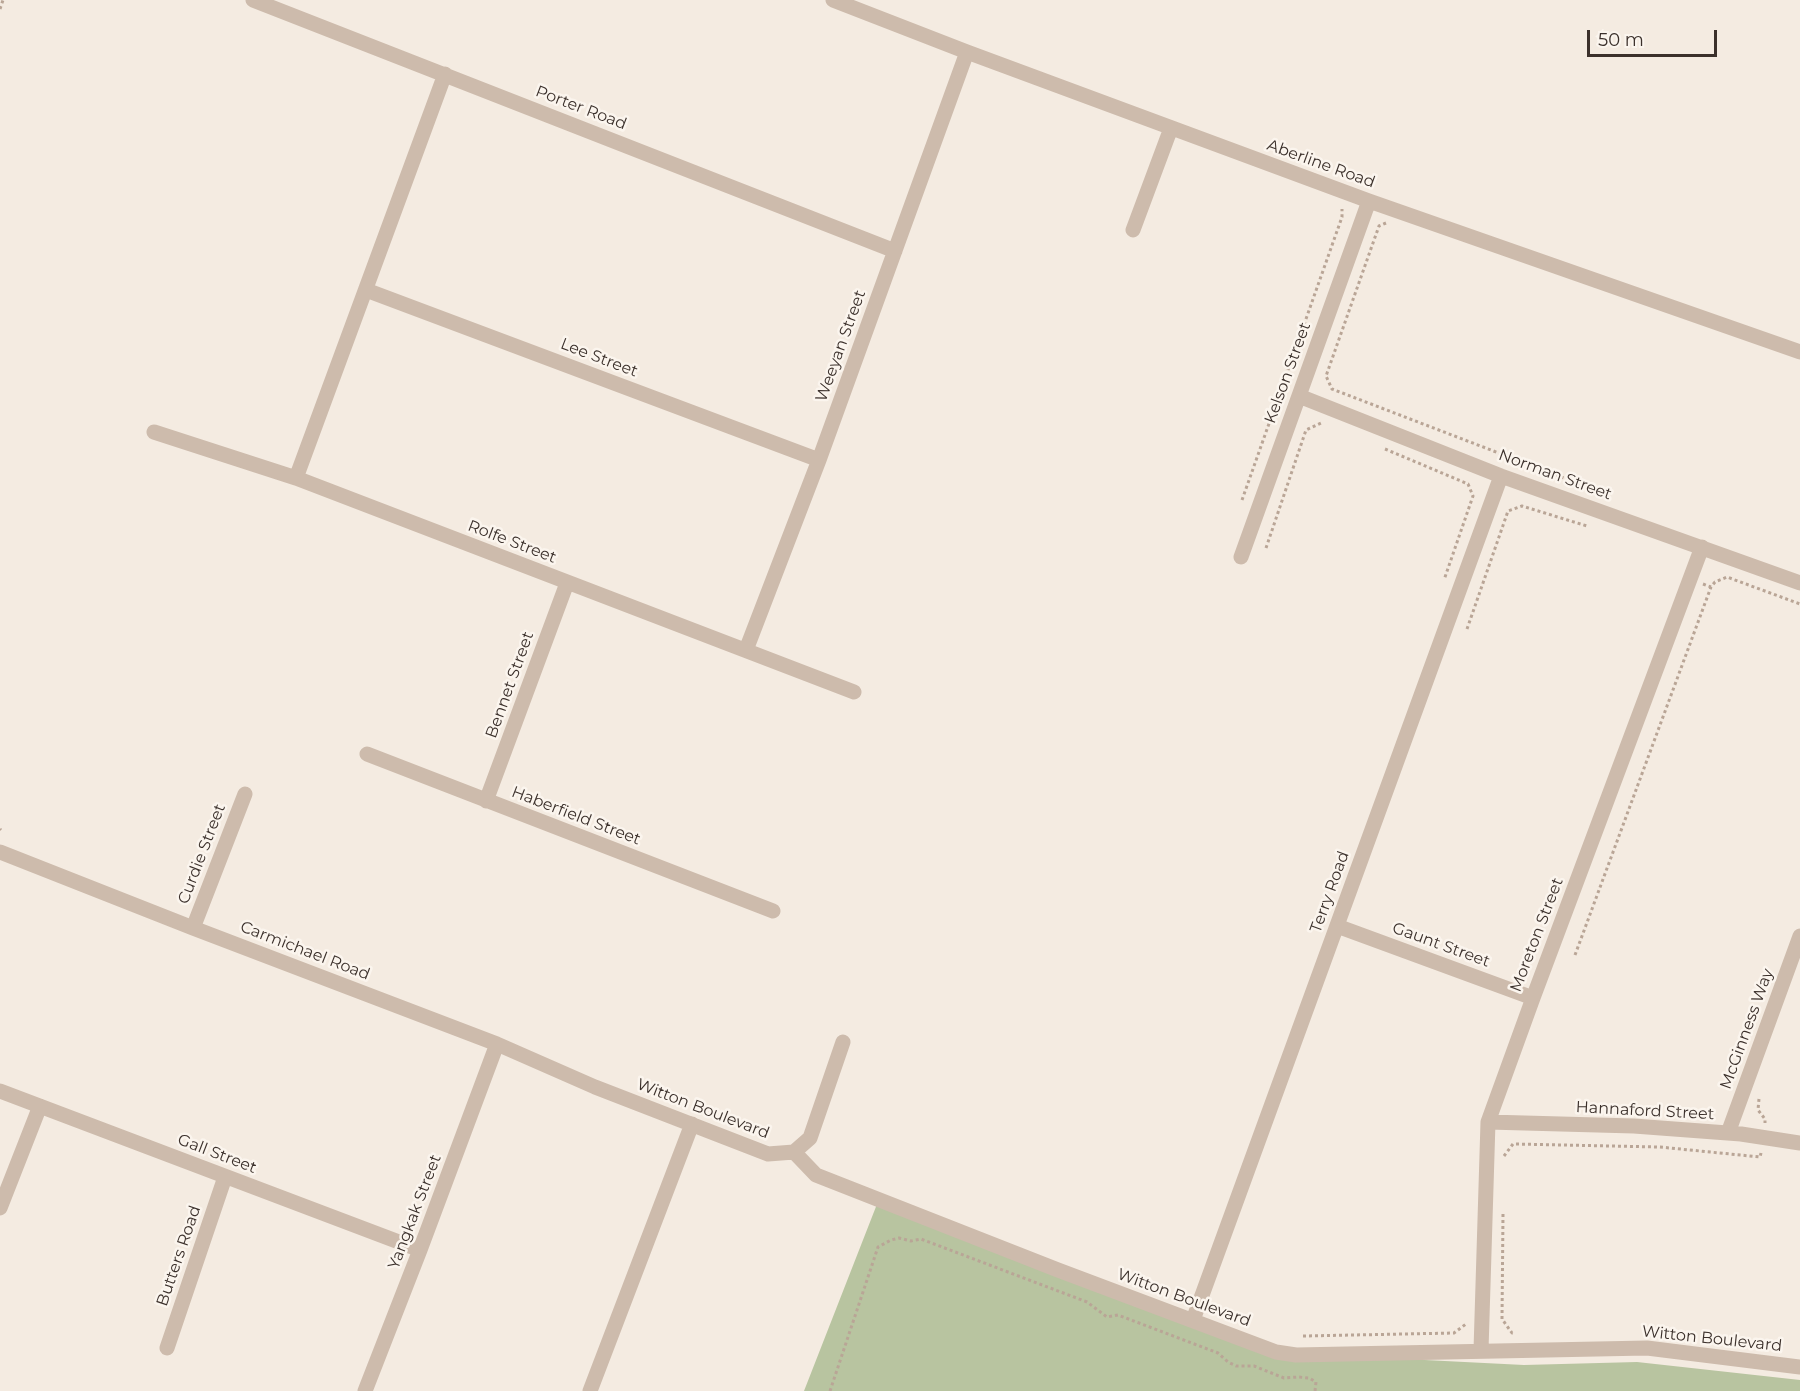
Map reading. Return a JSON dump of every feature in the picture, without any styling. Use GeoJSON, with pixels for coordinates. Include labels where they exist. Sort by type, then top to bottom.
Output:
{"type":"FeatureCollection","features":[{"type":"Feature","properties":{"kind":"street","name":"Porter Road"},"geometry":{"type":"LineString","coordinates":[[253,0],[895,251]]}},
{"type":"Feature","properties":{"kind":"street","name":"Aberline Road"},"geometry":{"type":"LineString","coordinates":[[833,0],[1369,201],[1800,352]]}},
{"type":"Feature","properties":{"kind":"street","name":"Weeyan Street"},"geometry":{"type":"LineString","coordinates":[[746,650],[819,460],[967,52]]}},
{"type":"Feature","properties":{"kind":"street"},"geometry":{"type":"LineString","coordinates":[[296,478],[445,74]]}},
{"type":"Feature","properties":{"kind":"street"},"geometry":{"type":"LineString","coordinates":[[1134,230],[1171,128]]}},
{"type":"Feature","properties":{"kind":"street","name":"Kelson Street"},"geometry":{"type":"LineString","coordinates":[[1241,557],[1369,201]]}},
{"type":"Feature","properties":{"kind":"street","name":"Lee Street"},"geometry":{"type":"LineString","coordinates":[[366,290],[819,460]]}},
{"type":"Feature","properties":{"kind":"street","name":"Norman Street"},"geometry":{"type":"LineString","coordinates":[[1299,396],[1501,476],[1800,583]]}},
{"type":"Feature","properties":{"kind":"street","name":"Rolfe Street"},"geometry":{"type":"LineString","coordinates":[[154,432],[296,478],[854,692]]}},
{"type":"Feature","properties":{"kind":"street","name":"Terry Road"},"geometry":{"type":"LineString","coordinates":[[1193,1320],[1501,476]]}},
{"type":"Feature","properties":{"kind":"street","name":"Moreton Street"},"geometry":{"type":"LineString","coordinates":[[1481,1350],[1488,1122],[1702,547]]}},
{"type":"Feature","properties":{"kind":"street","name":"Bennet Street"},"geometry":{"type":"LineString","coordinates":[[486,801],[567,583]]}},
{"type":"Feature","properties":{"kind":"street","name":"Haberfield Street"},"geometry":{"type":"LineString","coordinates":[[367,754],[773,911]]}},
{"type":"Feature","properties":{"kind":"street","name":"Curdie Street"},"geometry":{"type":"LineString","coordinates":[[193,928],[245,794]]}},
{"type":"Feature","properties":{"kind":"street","name":"Carmichael Road"},"geometry":{"type":"LineString","coordinates":[[0,852],[497,1044],[595,1087]]}},
{"type":"Feature","properties":{"kind":"street","name":"Gaunt Street"},"geometry":{"type":"LineString","coordinates":[[1337,926],[1533,998]]}},
{"type":"Feature","properties":{"kind":"street","name":"McGinness Way"},"geometry":{"type":"LineString","coordinates":[[1728,1133],[1800,936]]}},
{"type":"Feature","properties":{"kind":"street"},"geometry":{"type":"LineString","coordinates":[[794,1152],[810,1138],[843,1042]]}},
{"type":"Feature","properties":{"kind":"street","name":"Yangkak Street"},"geometry":{"type":"LineString","coordinates":[[365,1391],[497,1044]]}},
{"type":"Feature","properties":{"kind":"street","name":"Witton Boulevard"},"geometry":{"type":"LineString","coordinates":[[595,1087],[768,1154],[794,1152],[816,1175],[1276,1352],[1296,1355],[1647,1348],[1800,1367]]}},
{"type":"Feature","properties":{"kind":"street","name":"Gall Street"},"geometry":{"type":"LineString","coordinates":[[0,1091],[420,1250]]}},
{"type":"Feature","properties":{"kind":"street"},"geometry":{"type":"LineString","coordinates":[[0,1208],[40,1106]]}},
{"type":"Feature","properties":{"kind":"street","name":"Hannaford Street"},"geometry":{"type":"LineString","coordinates":[[1488,1122],[1634,1126],[1728,1133],[1800,1143]]}},
{"type":"Feature","properties":{"kind":"street"},"geometry":{"type":"LineString","coordinates":[[590,1391],[692,1124]]}},
{"type":"Feature","properties":{"kind":"street","name":"Butters Road"},"geometry":{"type":"LineString","coordinates":[[167,1348],[225,1177]]}},
{"type":"Feature","properties":{"kind":"path"},"geometry":{"type":"LineString","coordinates":[[0,9],[3,0]]}},
{"type":"Feature","properties":{"kind":"path"},"geometry":{"type":"LineString","coordinates":[[1240,507],[1342,217],[1342,205]]}},
{"type":"Feature","properties":{"kind":"path"},"geometry":{"type":"LineString","coordinates":[[1387,222],[1379,226],[1326,376],[1332,389],[1606,495]]}},
{"type":"Feature","properties":{"kind":"path"},"geometry":{"type":"LineString","coordinates":[[1266,548],[1306,430],[1321,423],[1326,425]]}},
{"type":"Feature","properties":{"kind":"path"},"geometry":{"type":"LineString","coordinates":[[1380,447],[1468,484],[1473,496],[1443,583]]}},
{"type":"Feature","properties":{"kind":"path"},"geometry":{"type":"LineString","coordinates":[[1467,629],[1508,512],[1522,506],[1596,528]]}},
{"type":"Feature","properties":{"kind":"path"},"geometry":{"type":"LineString","coordinates":[[1575,955],[1715,582],[1727,577],[1800,604]]}},
{"type":"Feature","properties":{"kind":"path"},"geometry":{"type":"LineString","coordinates":[[1690,580],[1712,587]]}},
{"type":"Feature","properties":{"kind":"path"},"geometry":{"type":"LineString","coordinates":[[1504,1156],[1513,1144],[1660,1147],[1760,1157],[1766,1119],[1758,1110],[1759,1098]]}},
{"type":"Feature","properties":{"kind":"path"},"geometry":{"type":"LineString","coordinates":[[1503,1204],[1502,1319],[1512,1333],[1523,1333]]}},
{"type":"Feature","properties":{"kind":"path"},"geometry":{"type":"LineString","coordinates":[[830,1391],[878,1247],[899,1238],[921,1239],[933,1243],[1087,1302],[1107,1317],[1118,1315],[1218,1353],[1236,1366],[1254,1366],[1284,1378],[1309,1378],[1316,1382],[1315,1391]]}},
{"type":"Feature","properties":{"kind":"path"},"geometry":{"type":"LineString","coordinates":[[1303,1336],[1454,1333],[1468,1322],[1468,1311],[1502,1310]]}},
{"type":"Feature","properties":{"kind":"green space"},"geometry":{"type":"Polygon","coordinates":[[[879,1199],[1286,1353],[1524,1365],[1637,1362],[1800,1380],[1800,1391],[804,1391],[879,1199]]]}}]}
